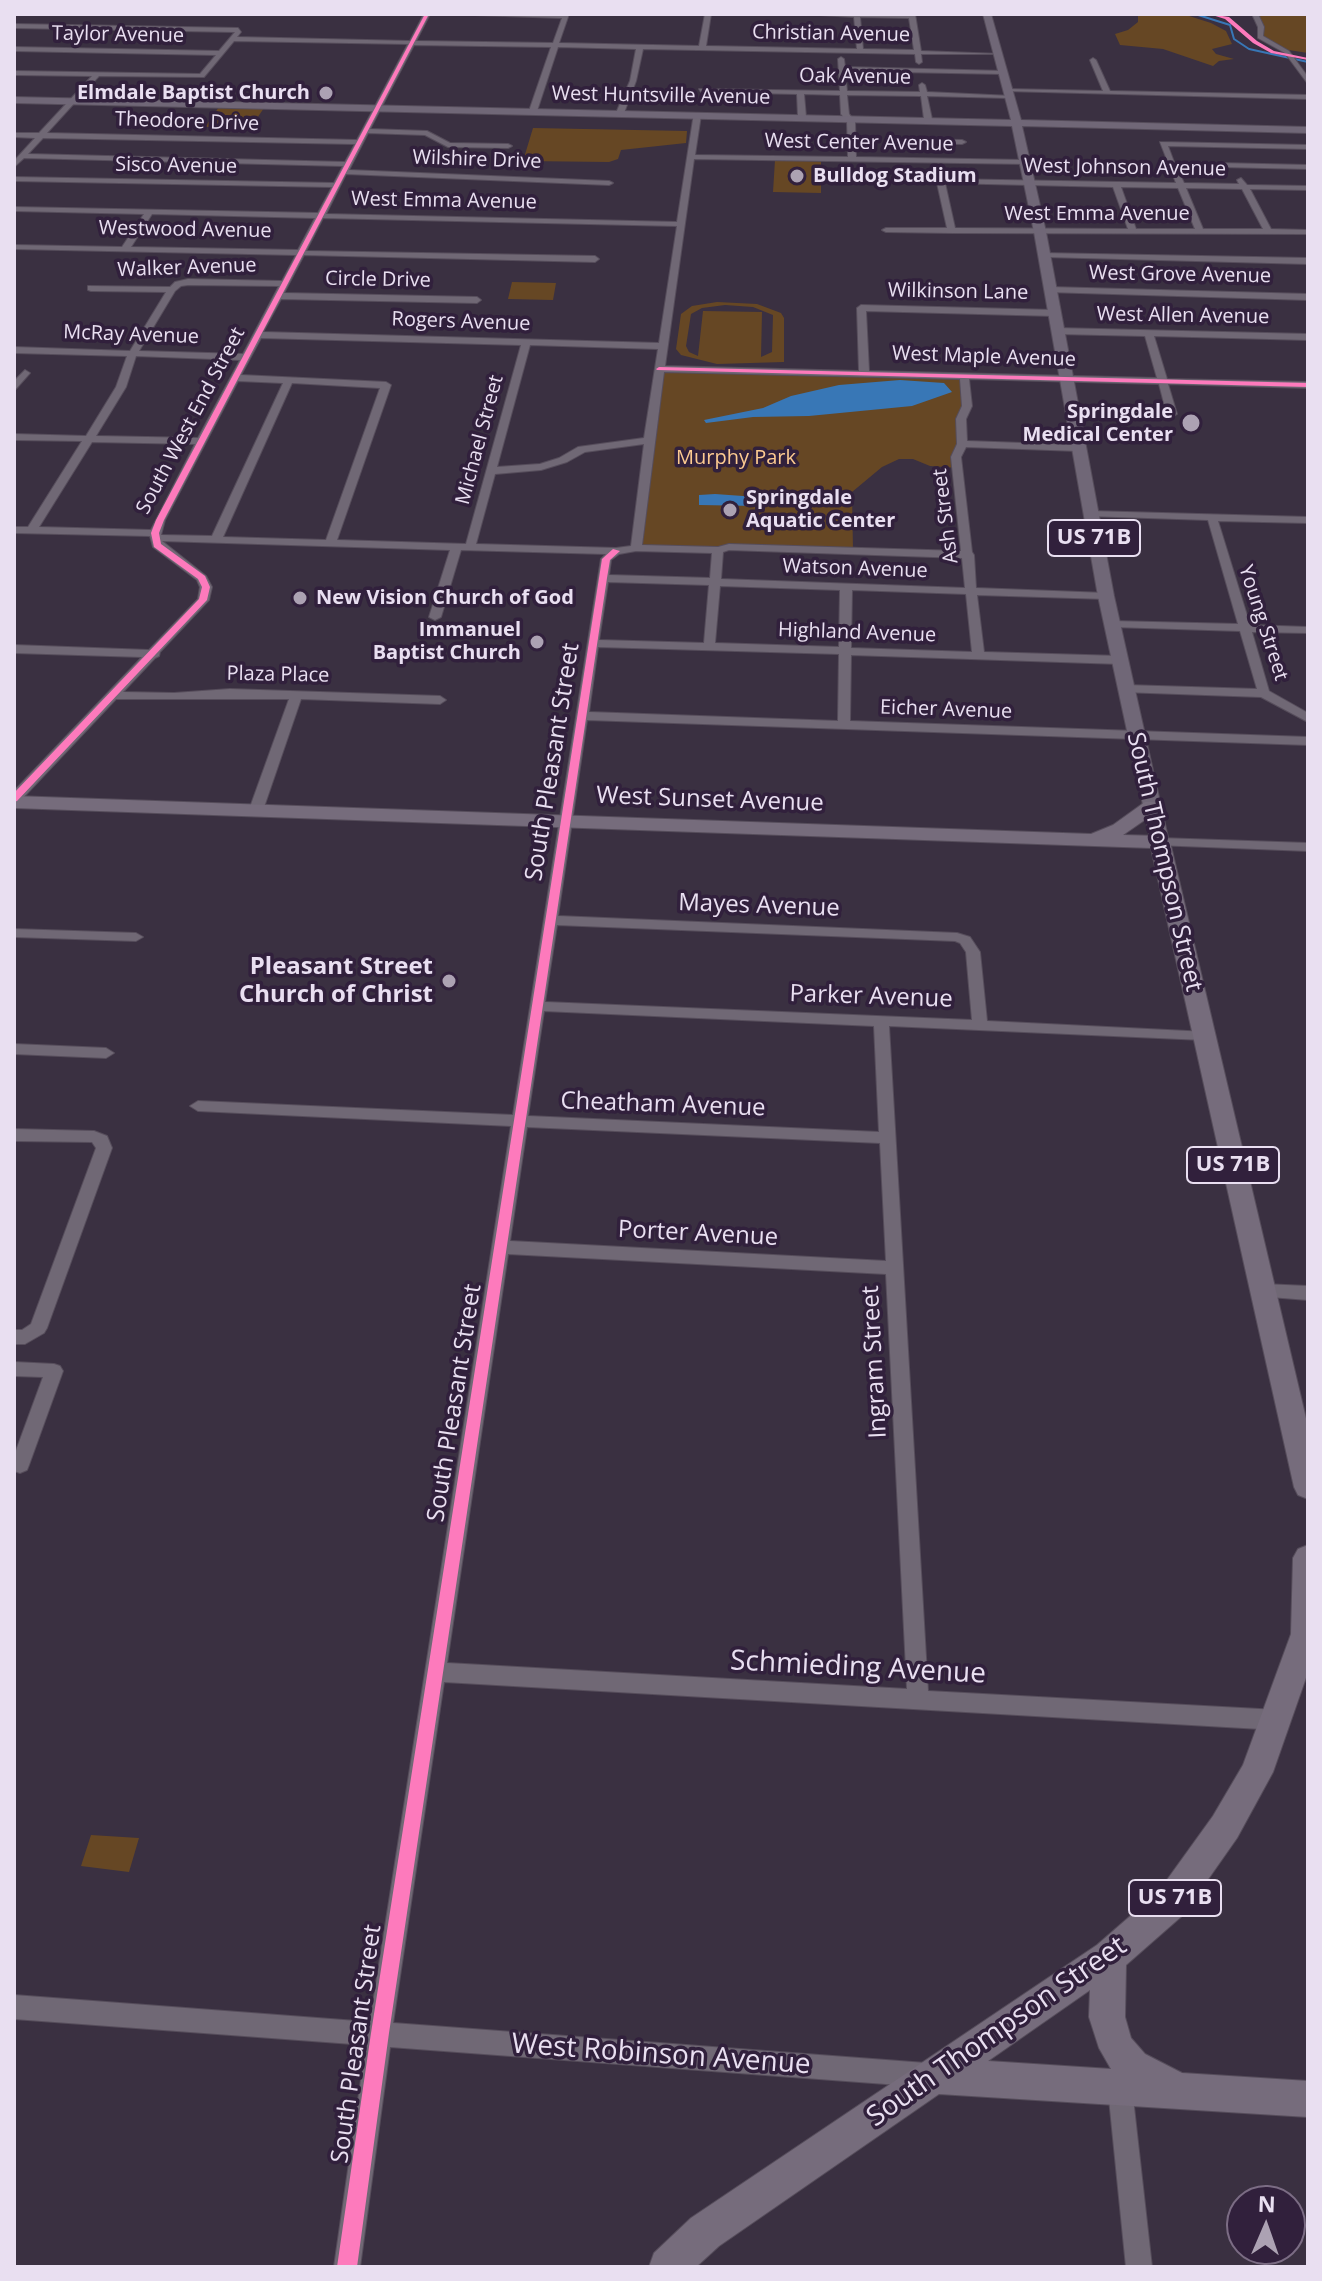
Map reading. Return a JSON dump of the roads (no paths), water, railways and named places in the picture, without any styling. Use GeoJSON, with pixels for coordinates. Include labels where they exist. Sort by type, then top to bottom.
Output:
{"type":"FeatureCollection","features":[{"type":"Feature","properties":{"kind":"highway","name":"West Sunset Avenue"},"geometry":{"type":"LineString","coordinates":[[14,800],[1160,842]]}},
{"type":"Feature","properties":{"kind":"highway"},"geometry":{"type":"LineString","coordinates":[[1085,839],[1120,829],[1152,806]]}},
{"type":"Feature","properties":{"kind":"highway","name":"South Thompson Street"},"geometry":{"type":"LineString","coordinates":[[1160,842],[1308,1487]]}},
{"type":"Feature","properties":{"kind":"highway","name":"South Thompson Street"},"geometry":{"type":"LineString","coordinates":[[668,2267],[705,2232],[1109,1957],[1171,1903],[1225,1827],[1257,1772],[1278,1720],[1307,1635],[1308,1558]]}},
{"type":"Feature","properties":{"kind":"highway"},"geometry":{"type":"LineString","coordinates":[[1109,1957],[1107,2017],[1117,2048],[1132,2067],[1156,2082],[1200,2093]]}},
{"type":"Feature","properties":{"kind":"highway","name":"West Robinson Avenue"},"geometry":{"type":"LineString","coordinates":[[938,2076],[1308,2099]]}},
{"type":"Feature","properties":{"kind":"main road","name":"US 71B"},"geometry":{"type":"LineString","coordinates":[[987,14],[1016,121],[1040,232]]}},
{"type":"Feature","properties":{"kind":"main road","name":"West Huntsville Avenue"},"geometry":{"type":"LineString","coordinates":[[14,100],[1308,130]]}},
{"type":"Feature","properties":{"kind":"main road","name":"South Thompson Street"},"geometry":{"type":"LineString","coordinates":[[1040,232],[1106,596],[1160,842]]}},
{"type":"Feature","properties":{"kind":"street","name":"South West End Street"},"geometry":{"type":"LineString","coordinates":[[14,800],[155,654],[197,608],[205,593],[206,587],[197,572],[165,553],[155,536],[201,441],[427,14]]}},
{"type":"Feature","properties":{"kind":"street"},"geometry":{"type":"LineString","coordinates":[[448,14],[565,15],[533,111]]}},
{"type":"Feature","properties":{"kind":"street"},"geometry":{"type":"LineString","coordinates":[[702,48],[708,14]]}},
{"type":"Feature","properties":{"kind":"street"},"geometry":{"type":"LineString","coordinates":[[805,14],[912,15],[928,119]]}},
{"type":"Feature","properties":{"kind":"street"},"geometry":{"type":"LineString","coordinates":[[857,14],[860,51]]}},
{"type":"Feature","properties":{"kind":"street"},"geometry":{"type":"LineString","coordinates":[[1255,14],[1261,27],[1260,37],[1290,55],[1308,82]]}},
{"type":"Feature","properties":{"kind":"street"},"geometry":{"type":"LineString","coordinates":[[163,29],[170,21]]}},
{"type":"Feature","properties":{"kind":"street"},"geometry":{"type":"LineString","coordinates":[[14,26],[238,30],[202,76],[14,73]]}},
{"type":"Feature","properties":{"kind":"street"},"geometry":{"type":"LineString","coordinates":[[482,44],[487,35]]}},
{"type":"Feature","properties":{"kind":"street","name":"Christian Avenue"},"geometry":{"type":"LineString","coordinates":[[232,39],[998,54]]}},
{"type":"Feature","properties":{"kind":"street"},"geometry":{"type":"LineString","coordinates":[[620,113],[633,81],[640,47]]}},
{"type":"Feature","properties":{"kind":"street","name":"Taylor Avenue"},"geometry":{"type":"LineString","coordinates":[[14,49],[221,53]]}},
{"type":"Feature","properties":{"kind":"street"},"geometry":{"type":"LineString","coordinates":[[841,50],[852,159]]}},
{"type":"Feature","properties":{"kind":"street"},"geometry":{"type":"LineString","coordinates":[[1093,60],[1107,93]]}},
{"type":"Feature","properties":{"kind":"street"},"geometry":{"type":"LineString","coordinates":[[842,69],[1003,72]]}},
{"type":"Feature","properties":{"kind":"street"},"geometry":{"type":"LineString","coordinates":[[14,165],[97,75]]}},
{"type":"Feature","properties":{"kind":"street","name":"Oak Avenue"},"geometry":{"type":"LineString","coordinates":[[701,90],[1308,97]]}},
{"type":"Feature","properties":{"kind":"street"},"geometry":{"type":"LineString","coordinates":[[800,92],[802,117]]}},
{"type":"Feature","properties":{"kind":"street"},"geometry":{"type":"LineString","coordinates":[[636,548],[697,115]]}},
{"type":"Feature","properties":{"kind":"street"},"geometry":{"type":"LineString","coordinates":[[958,120],[966,161]]}},
{"type":"Feature","properties":{"kind":"street"},"geometry":{"type":"LineString","coordinates":[[366,131],[427,133],[448,145],[508,146]]}},
{"type":"Feature","properties":{"kind":"street","name":"Theodore Drive"},"geometry":{"type":"LineString","coordinates":[[14,135],[360,142]]}},
{"type":"Feature","properties":{"kind":"street"},"geometry":{"type":"LineString","coordinates":[[1282,135],[1303,167],[1308,185]]}},
{"type":"Feature","properties":{"kind":"street"},"geometry":{"type":"LineString","coordinates":[[910,141],[962,142]]}},
{"type":"Feature","properties":{"kind":"street"},"geometry":{"type":"LineString","coordinates":[[1223,141],[1268,232]]}},
{"type":"Feature","properties":{"kind":"street"},"geometry":{"type":"LineString","coordinates":[[1200,231],[1163,144],[1223,141],[1308,147]]}},
{"type":"Feature","properties":{"kind":"street","name":"Wilshire Drive"},"geometry":{"type":"LineString","coordinates":[[23,156],[346,168],[609,183]]}},
{"type":"Feature","properties":{"kind":"street","name":"West Center Avenue"},"geometry":{"type":"LineString","coordinates":[[693,157],[1025,162]]}},
{"type":"Feature","properties":{"kind":"street"},"geometry":{"type":"LineString","coordinates":[[173,181],[187,161]]}},
{"type":"Feature","properties":{"kind":"street"},"geometry":{"type":"LineString","coordinates":[[935,161],[952,231]]}},
{"type":"Feature","properties":{"kind":"street"},"geometry":{"type":"LineString","coordinates":[[1173,164],[1303,167]]}},
{"type":"Feature","properties":{"kind":"street","name":"Sisco Avenue"},"geometry":{"type":"LineString","coordinates":[[14,179],[337,185]]}},
{"type":"Feature","properties":{"kind":"street","name":"West Johnson Avenue"},"geometry":{"type":"LineString","coordinates":[[941,181],[1308,185]]}},
{"type":"Feature","properties":{"kind":"street"},"geometry":{"type":"LineString","coordinates":[[1116,184],[1133,231]]}},
{"type":"Feature","properties":{"kind":"street","name":"West Emma Avenue"},"geometry":{"type":"LineString","coordinates":[[14,209],[681,224]]}},
{"type":"Feature","properties":{"kind":"street"},"geometry":{"type":"LineString","coordinates":[[125,249],[150,212]]}},
{"type":"Feature","properties":{"kind":"street","name":"West Emma Avenue"},"geometry":{"type":"LineString","coordinates":[[886,230],[1304,232]]}},
{"type":"Feature","properties":{"kind":"street"},"geometry":{"type":"LineString","coordinates":[[1304,232],[1308,244]]}},
{"type":"Feature","properties":{"kind":"street","name":"Westwood Avenue"},"geometry":{"type":"LineString","coordinates":[[14,247],[595,259]]}},
{"type":"Feature","properties":{"kind":"street"},"geometry":{"type":"LineString","coordinates":[[1045,255],[1308,261]]}},
{"type":"Feature","properties":{"kind":"street","name":"Walker Avenue"},"geometry":{"type":"LineString","coordinates":[[91,288],[172,290],[178,284],[188,282],[284,284]]}},
{"type":"Feature","properties":{"kind":"street"},"geometry":{"type":"LineString","coordinates":[[32,530],[121,387],[125,370],[172,290]]}},
{"type":"Feature","properties":{"kind":"street","name":"West Grove Avenue"},"geometry":{"type":"LineString","coordinates":[[1050,290],[1308,297]]}},
{"type":"Feature","properties":{"kind":"street","name":"Circle Drive"},"geometry":{"type":"LineString","coordinates":[[279,296],[477,300]]}},
{"type":"Feature","properties":{"kind":"street","name":"Wilkinson Lane"},"geometry":{"type":"LineString","coordinates":[[864,373],[861,308],[1054,313]]}},
{"type":"Feature","properties":{"kind":"street","name":"West Allen Avenue"},"geometry":{"type":"LineString","coordinates":[[1057,331],[1308,337]]}},
{"type":"Feature","properties":{"kind":"street"},"geometry":{"type":"LineString","coordinates":[[1072,412],[1172,414],[1149,333]]}},
{"type":"Feature","properties":{"kind":"street","name":"Rogers Avenue"},"geometry":{"type":"LineString","coordinates":[[258,335],[663,346]]}},
{"type":"Feature","properties":{"kind":"street","name":"Michael Street"},"geometry":{"type":"LineString","coordinates":[[470,547],[526,342]]}},
{"type":"Feature","properties":{"kind":"street","name":"McRay Avenue"},"geometry":{"type":"LineString","coordinates":[[14,350],[246,357]]}},
{"type":"Feature","properties":{"kind":"street","name":"West Maple Avenue"},"geometry":{"type":"LineString","coordinates":[[659,369],[1308,385]]}},
{"type":"Feature","properties":{"kind":"street"},"geometry":{"type":"LineString","coordinates":[[14,388],[25,373]]}},
{"type":"Feature","properties":{"kind":"street","name":"Ash Street"},"geometry":{"type":"LineString","coordinates":[[964,376],[967,406],[961,419],[962,444],[956,457],[978,655]]}},
{"type":"Feature","properties":{"kind":"street"},"geometry":{"type":"LineString","coordinates":[[235,378],[386,385],[330,543]]}},
{"type":"Feature","properties":{"kind":"street"},"geometry":{"type":"LineString","coordinates":[[216,540],[289,380]]}},
{"type":"Feature","properties":{"kind":"street"},"geometry":{"type":"LineString","coordinates":[[14,437],[201,441]]}},
{"type":"Feature","properties":{"kind":"street"},"geometry":{"type":"LineString","coordinates":[[491,471],[541,467],[563,460],[582,449],[649,440]]}},
{"type":"Feature","properties":{"kind":"street"},"geometry":{"type":"LineString","coordinates":[[962,444],[1078,448]]}},
{"type":"Feature","properties":{"kind":"street"},"geometry":{"type":"LineString","coordinates":[[1090,514],[1308,520]]}},
{"type":"Feature","properties":{"kind":"street","name":"Young Street"},"geometry":{"type":"LineString","coordinates":[[1212,517],[1264,693],[1308,718]]}},
{"type":"Feature","properties":{"kind":"street"},"geometry":{"type":"LineString","coordinates":[[14,530],[456,547],[616,551],[636,548],[718,550],[729,547],[969,555]]}},
{"type":"Feature","properties":{"kind":"street"},"geometry":{"type":"LineString","coordinates":[[165,553],[174,542],[190,539]]}},
{"type":"Feature","properties":{"kind":"street"},"geometry":{"type":"LineString","coordinates":[[435,617],[456,547]]}},
{"type":"Feature","properties":{"kind":"street"},"geometry":{"type":"LineString","coordinates":[[709,647],[718,550]]}},
{"type":"Feature","properties":{"kind":"street","name":"South Pleasant Street"},"geometry":{"type":"LineString","coordinates":[[347,2267],[380,2033],[603,578],[606,559],[616,551]]}},
{"type":"Feature","properties":{"kind":"street","name":"Watson Avenue"},"geometry":{"type":"LineString","coordinates":[[603,578],[1106,596]]}},
{"type":"Feature","properties":{"kind":"street"},"geometry":{"type":"LineString","coordinates":[[844,726],[846,587]]}},
{"type":"Feature","properties":{"kind":"street"},"geometry":{"type":"LineString","coordinates":[[1112,624],[1308,630]]}},
{"type":"Feature","properties":{"kind":"street","name":"Highland Avenue"},"geometry":{"type":"LineString","coordinates":[[594,643],[1120,660]]}},
{"type":"Feature","properties":{"kind":"street"},"geometry":{"type":"LineString","coordinates":[[14,649],[155,654]]}},
{"type":"Feature","properties":{"kind":"street"},"geometry":{"type":"LineString","coordinates":[[1126,689],[1264,693]]}},
{"type":"Feature","properties":{"kind":"street","name":"Plaza Place"},"geometry":{"type":"LineString","coordinates":[[115,695],[296,695],[440,700]]}},
{"type":"Feature","properties":{"kind":"street"},"geometry":{"type":"LineString","coordinates":[[256,810],[296,695]]}},
{"type":"Feature","properties":{"kind":"street","name":"Eicher Avenue"},"geometry":{"type":"LineString","coordinates":[[583,716],[1308,741]]}},
{"type":"Feature","properties":{"kind":"street","name":"West Sunset Avenue"},"geometry":{"type":"LineString","coordinates":[[1160,842],[1308,847]]}},
{"type":"Feature","properties":{"kind":"street","name":"Mayes Avenue"},"geometry":{"type":"LineString","coordinates":[[551,920],[947,936],[965,940],[973,952],[980,1025]]}},
{"type":"Feature","properties":{"kind":"street"},"geometry":{"type":"LineString","coordinates":[[14,933],[136,937]]}},
{"type":"Feature","properties":{"kind":"street","name":"Parker Avenue"},"geometry":{"type":"LineString","coordinates":[[537,1006],[1203,1035]]}},
{"type":"Feature","properties":{"kind":"street","name":"Ingram Street"},"geometry":{"type":"LineString","coordinates":[[881,1021],[918,1700]]}},
{"type":"Feature","properties":{"kind":"street"},"geometry":{"type":"LineString","coordinates":[[14,1049],[106,1053]]}},
{"type":"Feature","properties":{"kind":"street","name":"Cheatham Avenue"},"geometry":{"type":"LineString","coordinates":[[198,1106],[886,1138]]}},
{"type":"Feature","properties":{"kind":"street"},"geometry":{"type":"LineString","coordinates":[[14,1135],[94,1137],[101,1140],[104,1148],[38,1328],[25,1337],[14,1337]]}},
{"type":"Feature","properties":{"kind":"street","name":"Porter Avenue"},"geometry":{"type":"LineString","coordinates":[[501,1247],[893,1268]]}},
{"type":"Feature","properties":{"kind":"street"},"geometry":{"type":"LineString","coordinates":[[1263,1291],[1308,1293]]}},
{"type":"Feature","properties":{"kind":"street"},"geometry":{"type":"LineString","coordinates":[[14,1369],[54,1371],[20,1465]]}},
{"type":"Feature","properties":{"kind":"street","name":"Schmieding Avenue"},"geometry":{"type":"LineString","coordinates":[[435,1672],[1278,1720]]}},
{"type":"Feature","properties":{"kind":"street","name":"West Robinson Avenue"},"geometry":{"type":"LineString","coordinates":[[14,2007],[938,2076]]}},
{"type":"Feature","properties":{"kind":"street"},"geometry":{"type":"LineString","coordinates":[[1120,2089],[1139,2267]]}},
{"type":"Feature","properties":{"kind":"water"},"geometry":{"type":"Polygon","coordinates":[[[900,380],[944,383],[952,392],[912,406],[706,423],[704,420],[763,408],[791,396],[839,385],[900,380]]]}},
{"type":"Feature","properties":{"kind":"water"},"geometry":{"type":"Polygon","coordinates":[[[699,495],[757,497],[757,506],[699,505],[699,495]]]}},
{"type":"Feature","properties":{"kind":"waterway"},"geometry":{"type":"LineString","coordinates":[[1195,14],[1230,25],[1234,39],[1249,49],[1308,62]]}},
{"type":"Feature","properties":{"kind":"place","name":"Elmdale Baptist Church"},"geometry":{"type":"Point","coordinates":[326,93]}},
{"type":"Feature","properties":{"kind":"place","name":"Bulldog Stadium"},"geometry":{"type":"Point","coordinates":[797,176]}},
{"type":"Feature","properties":{"kind":"place","name":"Springdale Medical Center"},"geometry":{"type":"Point","coordinates":[1191,423]}},
{"type":"Feature","properties":{"kind":"place","name":"Springdale Aquatic Center"},"geometry":{"type":"Point","coordinates":[730,510]}},
{"type":"Feature","properties":{"kind":"place","name":"New Vision Church of God"},"geometry":{"type":"Point","coordinates":[300,598]}},
{"type":"Feature","properties":{"kind":"place","name":"Immanuel Baptist Church"},"geometry":{"type":"Point","coordinates":[537,642]}},
{"type":"Feature","properties":{"kind":"place","name":"Pleasant Street Church of Christ"},"geometry":{"type":"Point","coordinates":[449,981]}},
{"type":"Feature","properties":{"kind":"park label","name":"Murphy Park"},"geometry":{"type":"Point","coordinates":[736,458]}}]}
